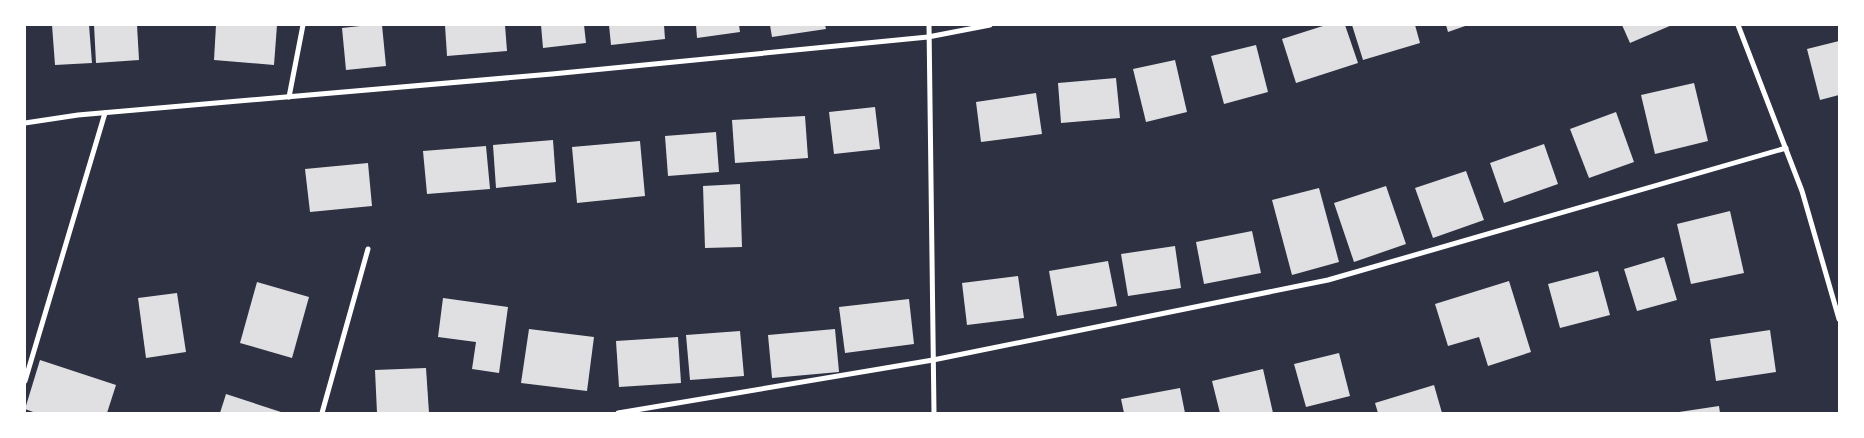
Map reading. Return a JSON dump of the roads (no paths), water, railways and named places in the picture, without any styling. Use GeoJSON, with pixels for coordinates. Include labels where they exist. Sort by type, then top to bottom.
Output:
{"type":"FeatureCollection","features":[{"type":"Feature","properties":{"kind":"street"},"geometry":{"type":"LineString","coordinates":[[289,97],[303,25]]}},
{"type":"Feature","properties":{"kind":"street"},"geometry":{"type":"LineString","coordinates":[[929,25],[934,413]]}},
{"type":"Feature","properties":{"kind":"street"},"geometry":{"type":"LineString","coordinates":[[25,123],[105,113],[562,73],[928,37],[990,25]]}},
{"type":"Feature","properties":{"kind":"street"},"geometry":{"type":"LineString","coordinates":[[1738,25],[1802,191],[1839,319]]}},
{"type":"Feature","properties":{"kind":"street"},"geometry":{"type":"LineString","coordinates":[[25,381],[105,113]]}},
{"type":"Feature","properties":{"kind":"street"},"geometry":{"type":"LineString","coordinates":[[618,413],[933,360],[1328,280],[1786,148]]}},
{"type":"Feature","properties":{"kind":"street"},"geometry":{"type":"LineString","coordinates":[[322,413],[368,249]]}}]}
